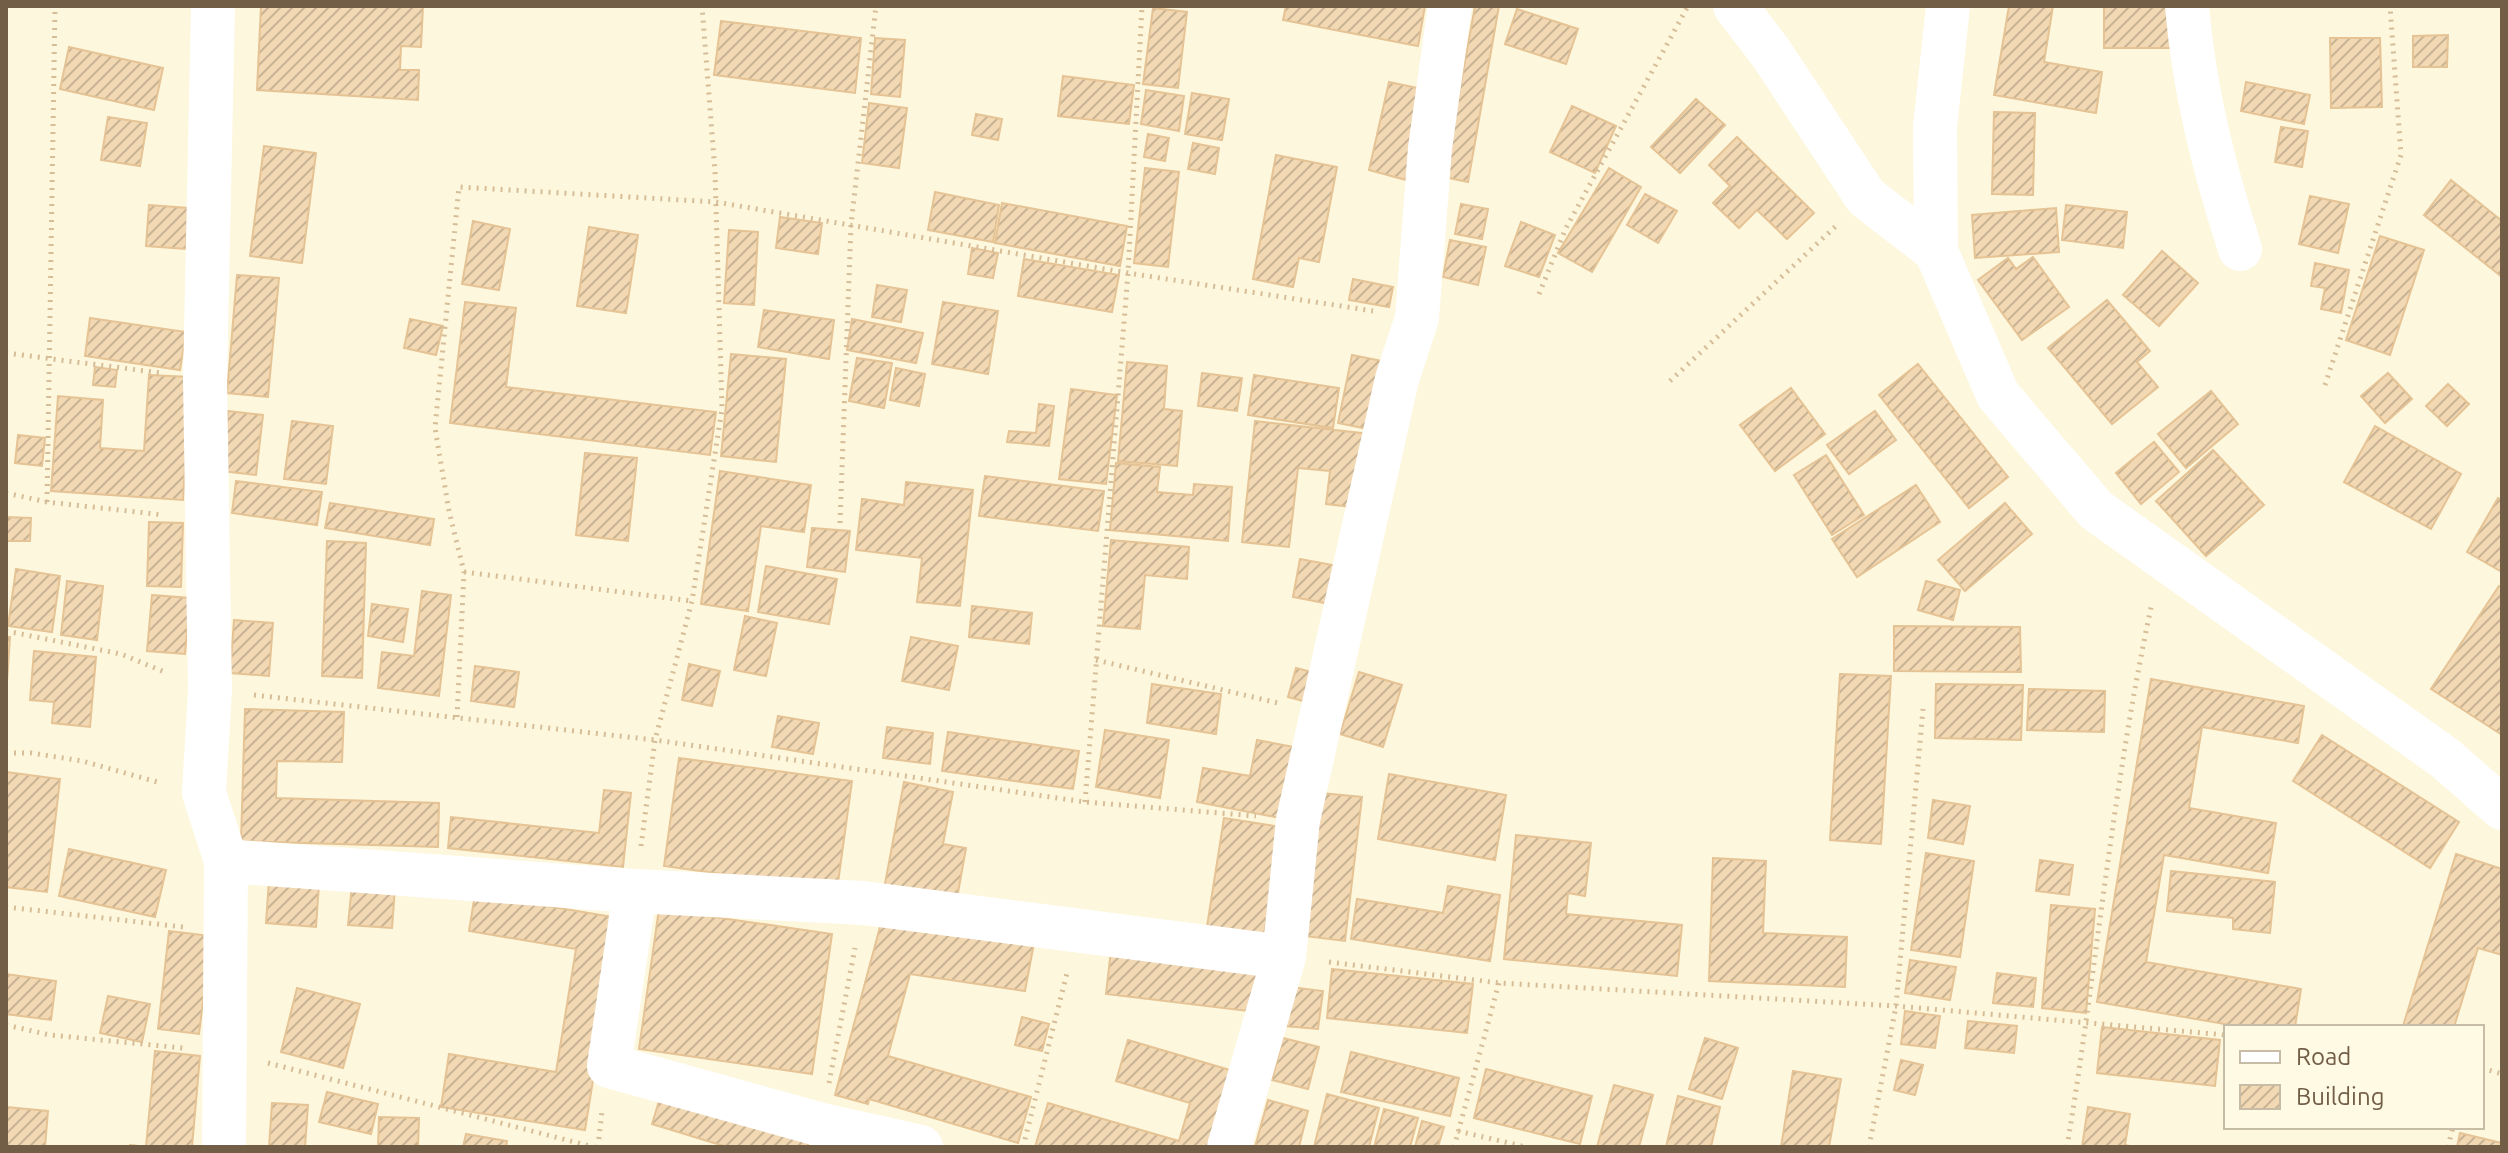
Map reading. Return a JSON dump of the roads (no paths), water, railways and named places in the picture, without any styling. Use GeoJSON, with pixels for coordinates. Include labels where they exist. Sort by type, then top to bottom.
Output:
{"type":"FeatureCollection","features":[{"type":"Feature","properties":{"kind":"street"},"geometry":{"type":"LineString","coordinates":[[213,6],[205,379],[210,690],[204,793],[226,861],[224,1147]]}},
{"type":"Feature","properties":{"kind":"street"},"geometry":{"type":"LineString","coordinates":[[1229,1147],[1284,957],[1298,820],[1397,379],[1417,318],[1430,148],[1450,6]]}},
{"type":"Feature","properties":{"kind":"street"},"geometry":{"type":"LineString","coordinates":[[1735,6],[1771,53],[1866,197],[1936,251]]}},
{"type":"Feature","properties":{"kind":"street"},"geometry":{"type":"LineString","coordinates":[[1948,6],[1935,127],[1936,251],[1998,395],[2096,510],[2445,758],[2502,808]]}},
{"type":"Feature","properties":{"kind":"street"},"geometry":{"type":"LineString","coordinates":[[2187,6],[2190,51],[2204,125],[2240,249]]}},
{"type":"Feature","properties":{"kind":"street"},"geometry":{"type":"LineString","coordinates":[[226,861],[635,891],[863,903],[1284,957]]}},
{"type":"Feature","properties":{"kind":"street"},"geometry":{"type":"LineString","coordinates":[[635,891],[609,1066],[822,1125],[921,1147]]}}]}
